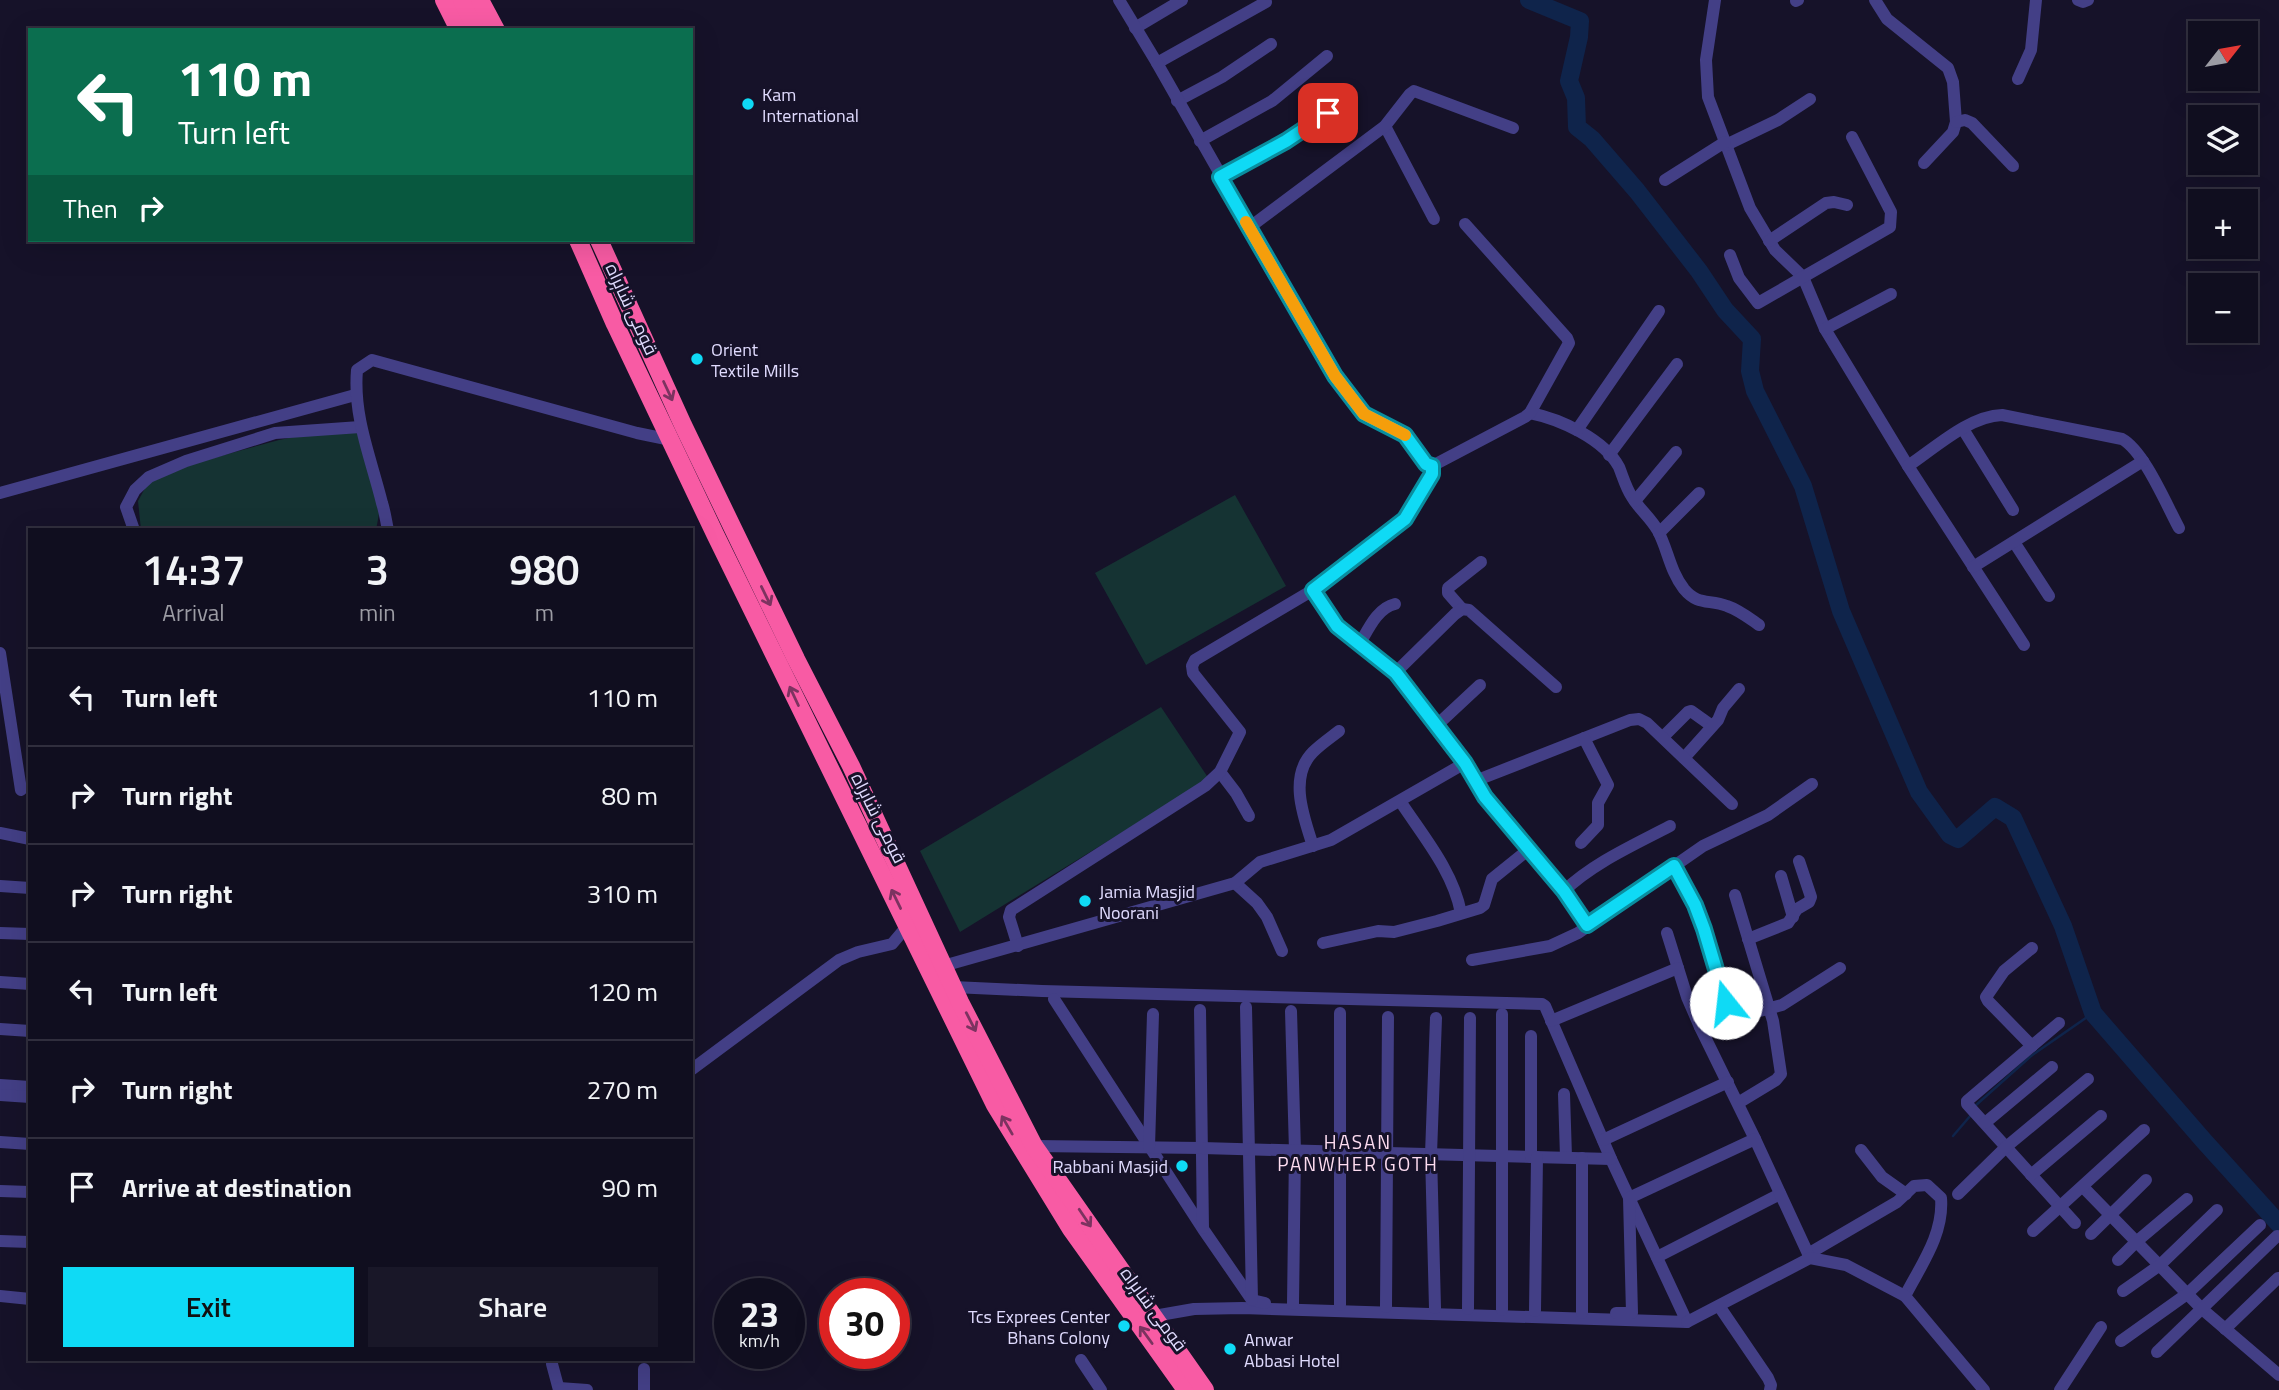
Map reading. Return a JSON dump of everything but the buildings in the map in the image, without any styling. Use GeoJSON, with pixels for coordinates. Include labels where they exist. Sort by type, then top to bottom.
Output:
{"type":"FeatureCollection","features":[{"type":"Feature","properties":{"kind":"highway"},"geometry":{"type":"LineString","coordinates":[[443,0],[458,28]]}},
{"type":"Feature","properties":{"kind":"highway"},"geometry":{"type":"LineString","coordinates":[[462,0],[476,28]]}},
{"type":"Feature","properties":{"kind":"highway"},"geometry":{"type":"LineString","coordinates":[[480,0],[495,28]]}},
{"type":"Feature","properties":{"kind":"highway","name":"قومی شاہراہ"},"geometry":{"type":"LineString","coordinates":[[579,242],[615,324],[810,730],[995,1105],[1069,1226],[1186,1390]]}},
{"type":"Feature","properties":{"kind":"highway","name":"قومی شاہراہ"},"geometry":{"type":"LineString","coordinates":[[600,242],[683,425],[796,659],[851,765],[953,987],[1034,1146],[1205,1390]]}},
{"type":"Feature","properties":{"kind":"street"},"geometry":{"type":"LineString","coordinates":[[1119,0],[1335,376],[1364,414],[1405,435],[1426,464],[1432,466],[1530,413],[1569,340],[1465,224]]}},
{"type":"Feature","properties":{"kind":"street"},"geometry":{"type":"LineString","coordinates":[[1135,28],[1182,0]]}},
{"type":"Feature","properties":{"kind":"street"},"geometry":{"type":"LineString","coordinates":[[1714,0],[1706,60],[1708,97],[1750,208],[1769,241],[1803,277],[1825,329],[1908,466],[2024,645]]}},
{"type":"Feature","properties":{"kind":"street"},"geometry":{"type":"LineString","coordinates":[[1875,0],[1887,19],[1948,68],[1953,82],[1956,122],[1953,132],[1924,163]]}},
{"type":"Feature","properties":{"kind":"street"},"geometry":{"type":"LineString","coordinates":[[2018,79],[2031,50],[2036,0]]}},
{"type":"Feature","properties":{"kind":"street"},"geometry":{"type":"LineString","coordinates":[[2078,0],[2088,0]]}},
{"type":"Feature","properties":{"kind":"street"},"geometry":{"type":"LineString","coordinates":[[1157,62],[1266,2]]}},
{"type":"Feature","properties":{"kind":"street"},"geometry":{"type":"LineString","coordinates":[[1177,102],[1222,77],[1272,44]]}},
{"type":"Feature","properties":{"kind":"street"},"geometry":{"type":"LineString","coordinates":[[1200,141],[1272,101],[1327,56]]}},
{"type":"Feature","properties":{"kind":"street"},"geometry":{"type":"LineString","coordinates":[[1250,227],[1385,126],[1414,91],[1513,128]]}},
{"type":"Feature","properties":{"kind":"street"},"geometry":{"type":"LineString","coordinates":[[1665,180],[1726,143],[1778,120],[1810,99]]}},
{"type":"Feature","properties":{"kind":"street"},"geometry":{"type":"LineString","coordinates":[[1220,177],[1286,141],[1328,113]]}},
{"type":"Feature","properties":{"kind":"street"},"geometry":{"type":"LineString","coordinates":[[1956,122],[1965,120],[1972,123],[2013,166]]}},
{"type":"Feature","properties":{"kind":"street"},"geometry":{"type":"LineString","coordinates":[[1385,126],[1434,219]]}},
{"type":"Feature","properties":{"kind":"street"},"geometry":{"type":"LineString","coordinates":[[1730,255],[1739,278],[1758,303],[1890,227],[1891,212],[1852,137]]}},
{"type":"Feature","properties":{"kind":"street"},"geometry":{"type":"LineString","coordinates":[[1769,241],[1826,204],[1834,202],[1847,205]]}},
{"type":"Feature","properties":{"kind":"street"},"geometry":{"type":"LineString","coordinates":[[1825,329],[1891,294]]}},
{"type":"Feature","properties":{"kind":"street"},"geometry":{"type":"LineString","coordinates":[[1577,430],[1659,311]]}},
{"type":"Feature","properties":{"kind":"street"},"geometry":{"type":"LineString","coordinates":[[388,528],[360,427],[355,395],[357,370],[372,360],[671,440]]}},
{"type":"Feature","properties":{"kind":"street"},"geometry":{"type":"LineString","coordinates":[[1609,455],[1677,364]]}},
{"type":"Feature","properties":{"kind":"street"},"geometry":{"type":"LineString","coordinates":[[0,493],[108,461],[355,395]]}},
{"type":"Feature","properties":{"kind":"street"},"geometry":{"type":"LineString","coordinates":[[1530,413],[1543,415],[1577,430],[1609,455],[1618,466],[1635,501],[1659,533],[1671,566],[1685,590],[1700,602],[1726,605],[1759,625]]}},
{"type":"Feature","properties":{"kind":"street"},"geometry":{"type":"LineString","coordinates":[[1908,466],[1983,417],[2002,415],[2122,439],[2134,448],[2143,461],[2179,528]]}},
{"type":"Feature","properties":{"kind":"street"},"geometry":{"type":"LineString","coordinates":[[133,528],[126,507],[135,490],[149,477],[186,461],[275,433],[360,427]]}},
{"type":"Feature","properties":{"kind":"street"},"geometry":{"type":"LineString","coordinates":[[1963,429],[2013,510]]}},
{"type":"Feature","properties":{"kind":"street"},"geometry":{"type":"LineString","coordinates":[[1635,501],[1676,452]]}},
{"type":"Feature","properties":{"kind":"street"},"geometry":{"type":"LineString","coordinates":[[1973,567],[2143,461]]}},
{"type":"Feature","properties":{"kind":"street"},"geometry":{"type":"LineString","coordinates":[[1018,946],[1009,917],[1011,909],[1205,786],[1220,772],[1240,732],[1193,673],[1195,660],[1313,590],[1405,519],[1432,474],[1432,466]]}},
{"type":"Feature","properties":{"kind":"street"},"geometry":{"type":"LineString","coordinates":[[1659,533],[1699,493]]}},
{"type":"Feature","properties":{"kind":"street"},"geometry":{"type":"LineString","coordinates":[[2014,542],[2049,596]]}},
{"type":"Feature","properties":{"kind":"street"},"geometry":{"type":"LineString","coordinates":[[1481,562],[1448,588],[1448,593],[1462,609],[1469,610],[1556,687]]}},
{"type":"Feature","properties":{"kind":"street"},"geometry":{"type":"LineString","coordinates":[[1313,590],[1337,626],[1396,673],[1465,763],[1485,797],[1564,891],[1587,925]]}},
{"type":"Feature","properties":{"kind":"street"},"geometry":{"type":"LineString","coordinates":[[1359,645],[1382,611],[1395,604]]}},
{"type":"Feature","properties":{"kind":"street"},"geometry":{"type":"LineString","coordinates":[[1396,673],[1462,609]]}},
{"type":"Feature","properties":{"kind":"street"},"geometry":{"type":"LineString","coordinates":[[0,653],[21,790]]}},
{"type":"Feature","properties":{"kind":"street"},"geometry":{"type":"LineString","coordinates":[[1436,726],[1480,685]]}},
{"type":"Feature","properties":{"kind":"street"},"geometry":{"type":"LineString","coordinates":[[1684,758],[1718,720],[1723,708],[1739,689]]}},
{"type":"Feature","properties":{"kind":"street"},"geometry":{"type":"LineString","coordinates":[[1663,737],[1691,711],[1712,726]]}},
{"type":"Feature","properties":{"kind":"street"},"geometry":{"type":"LineString","coordinates":[[1475,781],[1630,720],[1639,719],[1663,737],[1732,804]]}},
{"type":"Feature","properties":{"kind":"street"},"geometry":{"type":"LineString","coordinates":[[1313,846],[1301,811],[1299,784],[1311,753],[1339,731]]}},
{"type":"Feature","properties":{"kind":"street"},"geometry":{"type":"LineString","coordinates":[[1581,843],[1598,825],[1598,803],[1608,785],[1584,738]]}},
{"type":"Feature","properties":{"kind":"street"},"geometry":{"type":"LineString","coordinates":[[943,966],[1234,883],[1260,862],[1331,840],[1465,763]]}},
{"type":"Feature","properties":{"kind":"street"},"geometry":{"type":"LineString","coordinates":[[1220,772],[1237,793],[1249,816]]}},
{"type":"Feature","properties":{"kind":"street"},"geometry":{"type":"LineString","coordinates":[[1472,960],[1550,946],[1578,933],[1703,846],[1768,815],[1812,784]]}},
{"type":"Feature","properties":{"kind":"street"},"geometry":{"type":"LineString","coordinates":[[1400,801],[1444,868],[1458,897],[1461,913]]}},
{"type":"Feature","properties":{"kind":"street"},"geometry":{"type":"LineString","coordinates":[[1564,891],[1599,865],[1670,826]]}},
{"type":"Feature","properties":{"kind":"street"},"geometry":{"type":"LineString","coordinates":[[0,832],[28,839]]}},
{"type":"Feature","properties":{"kind":"street"},"geometry":{"type":"LineString","coordinates":[[1323,943],[1378,931],[1394,932],[1485,905],[1492,879],[1528,850]]}},
{"type":"Feature","properties":{"kind":"street"},"geometry":{"type":"LineString","coordinates":[[1748,939],[1787,923],[1797,909],[1811,900],[1800,861]]}},
{"type":"Feature","properties":{"kind":"street"},"geometry":{"type":"LineString","coordinates":[[1674,866],[1695,905],[1704,929],[1731,1019]]}},
{"type":"Feature","properties":{"kind":"street"},"geometry":{"type":"LineString","coordinates":[[1781,876],[1793,917]]}},
{"type":"Feature","properties":{"kind":"street"},"geometry":{"type":"LineString","coordinates":[[1234,883],[1257,903],[1267,917],[1283,951]]}},
{"type":"Feature","properties":{"kind":"street"},"geometry":{"type":"LineString","coordinates":[[0,886],[28,888]]}},
{"type":"Feature","properties":{"kind":"street"},"geometry":{"type":"LineString","coordinates":[[1735,895],[1769,1009],[1782,1074],[1738,1103]]}},
{"type":"Feature","properties":{"kind":"street"},"geometry":{"type":"LineString","coordinates":[[693,1069],[839,960],[858,952],[892,944],[908,925]]}},
{"type":"Feature","properties":{"kind":"street"},"geometry":{"type":"LineString","coordinates":[[0,933],[28,934]]}},
{"type":"Feature","properties":{"kind":"street"},"geometry":{"type":"LineString","coordinates":[[1667,933],[1700,1027],[1809,1256]]}},
{"type":"Feature","properties":{"kind":"street"},"geometry":{"type":"LineString","coordinates":[[2032,948],[2004,971],[1986,997],[2032,1046]]}},
{"type":"Feature","properties":{"kind":"street"},"geometry":{"type":"LineString","coordinates":[[1551,1021],[1678,968]]}},
{"type":"Feature","properties":{"kind":"street"},"geometry":{"type":"LineString","coordinates":[[1700,1027],[1791,1001],[1840,968]]}},
{"type":"Feature","properties":{"kind":"street"},"geometry":{"type":"LineString","coordinates":[[0,982],[28,984]]}},
{"type":"Feature","properties":{"kind":"street"},"geometry":{"type":"LineString","coordinates":[[953,987],[1538,1003],[1545,1006],[1611,1158],[1687,1322]]}},
{"type":"Feature","properties":{"kind":"street"},"geometry":{"type":"LineString","coordinates":[[1054,999],[1203,1229],[1252,1300],[1258,1303],[1632,1313],[1629,1198]]}},
{"type":"Feature","properties":{"kind":"street"},"geometry":{"type":"LineString","coordinates":[[1247,1007],[1252,1300]]}},
{"type":"Feature","properties":{"kind":"street"},"geometry":{"type":"LineString","coordinates":[[1200,1010],[1203,1229]]}},
{"type":"Feature","properties":{"kind":"street"},"geometry":{"type":"LineString","coordinates":[[1291,1012],[1295,1151],[1293,1304]]}},
{"type":"Feature","properties":{"kind":"street"},"geometry":{"type":"LineString","coordinates":[[1340,1013],[1340,1305]]}},
{"type":"Feature","properties":{"kind":"street"},"geometry":{"type":"LineString","coordinates":[[1149,1147],[1153,1014]]}},
{"type":"Feature","properties":{"kind":"street"},"geometry":{"type":"LineString","coordinates":[[1502,1014],[1502,1310]]}},
{"type":"Feature","properties":{"kind":"street"},"geometry":{"type":"LineString","coordinates":[[1386,1307],[1388,1017]]}},
{"type":"Feature","properties":{"kind":"street"},"geometry":{"type":"LineString","coordinates":[[1435,1308],[1431,1154],[1436,1018]]}},
{"type":"Feature","properties":{"kind":"street"},"geometry":{"type":"LineString","coordinates":[[1468,1309],[1470,1018]]}},
{"type":"Feature","properties":{"kind":"street"},"geometry":{"type":"LineString","coordinates":[[2059,1023],[1967,1101],[1972,1111],[2075,1223]]}},
{"type":"Feature","properties":{"kind":"street"},"geometry":{"type":"LineString","coordinates":[[0,1029],[28,1031]]}},
{"type":"Feature","properties":{"kind":"street"},"geometry":{"type":"LineString","coordinates":[[1531,1036],[1535,1311]]}},
{"type":"Feature","properties":{"kind":"street"},"geometry":{"type":"LineString","coordinates":[[1985,1123],[2052,1067]]}},
{"type":"Feature","properties":{"kind":"street"},"geometry":{"type":"LineString","coordinates":[[1958,1194],[2006,1147],[2088,1079]]}},
{"type":"Feature","properties":{"kind":"street"},"geometry":{"type":"LineString","coordinates":[[1603,1140],[1728,1082]]}},
{"type":"Feature","properties":{"kind":"street"},"geometry":{"type":"LineString","coordinates":[[0,1085],[28,1087]]}},
{"type":"Feature","properties":{"kind":"street"},"geometry":{"type":"LineString","coordinates":[[1564,1094],[1566,1157]]}},
{"type":"Feature","properties":{"kind":"street"},"geometry":{"type":"LineString","coordinates":[[0,1095],[28,1097]]}},
{"type":"Feature","properties":{"kind":"street"},"geometry":{"type":"LineString","coordinates":[[2031,1175],[2101,1116]]}},
{"type":"Feature","properties":{"kind":"street"},"geometry":{"type":"LineString","coordinates":[[2033,1230],[2144,1130]]}},
{"type":"Feature","properties":{"kind":"street"},"geometry":{"type":"LineString","coordinates":[[1629,1198],[1755,1139]]}},
{"type":"Feature","properties":{"kind":"street"},"geometry":{"type":"LineString","coordinates":[[0,1142],[28,1144]]}},
{"type":"Feature","properties":{"kind":"street"},"geometry":{"type":"LineString","coordinates":[[1034,1146],[1202,1147],[1611,1158]]}},
{"type":"Feature","properties":{"kind":"street"},"geometry":{"type":"LineString","coordinates":[[1861,1150],[1882,1177],[1906,1194]]}},
{"type":"Feature","properties":{"kind":"street"},"geometry":{"type":"LineString","coordinates":[[1582,1158],[1582,1313]]}},
{"type":"Feature","properties":{"kind":"street"},"geometry":{"type":"LineString","coordinates":[[2091,1234],[2146,1180]]}},
{"type":"Feature","properties":{"kind":"street"},"geometry":{"type":"LineString","coordinates":[[1154,1316],[1194,1309],[1242,1308],[1687,1322],[1809,1256],[1897,1202],[1914,1186],[1927,1185],[1941,1198],[1942,1211],[1937,1235],[1905,1296]]}},
{"type":"Feature","properties":{"kind":"street"},"geometry":{"type":"LineString","coordinates":[[2083,1187],[2202,1309],[2279,1375]]}},
{"type":"Feature","properties":{"kind":"street"},"geometry":{"type":"LineString","coordinates":[[0,1191],[28,1192]]}},
{"type":"Feature","properties":{"kind":"street"},"geometry":{"type":"LineString","coordinates":[[1657,1257],[1780,1194]]}},
{"type":"Feature","properties":{"kind":"street"},"geometry":{"type":"LineString","coordinates":[[2118,1260],[2187,1199]]}},
{"type":"Feature","properties":{"kind":"street"},"geometry":{"type":"LineString","coordinates":[[2123,1291],[2160,1265],[2217,1210]]}},
{"type":"Feature","properties":{"kind":"street"},"geometry":{"type":"LineString","coordinates":[[2121,1341],[2187,1294],[2260,1225]]}},
{"type":"Feature","properties":{"kind":"street"},"geometry":{"type":"LineString","coordinates":[[2157,1352],[2277,1236]]}},
{"type":"Feature","properties":{"kind":"street"},"geometry":{"type":"LineString","coordinates":[[0,1241],[28,1242]]}},
{"type":"Feature","properties":{"kind":"street"},"geometry":{"type":"LineString","coordinates":[[1809,1256],[1846,1265],[1905,1296],[1984,1390]]}},
{"type":"Feature","properties":{"kind":"street"},"geometry":{"type":"LineString","coordinates":[[2225,1329],[2278,1279]]}},
{"type":"Feature","properties":{"kind":"street"},"geometry":{"type":"LineString","coordinates":[[0,1296],[28,1299]]}},
{"type":"Feature","properties":{"kind":"street"},"geometry":{"type":"LineString","coordinates":[[1719,1306],[1768,1378],[1770,1390]]}},
{"type":"Feature","properties":{"kind":"street"},"geometry":{"type":"LineString","coordinates":[[2060,1390],[2101,1327]]}},
{"type":"Feature","properties":{"kind":"street"},"geometry":{"type":"LineString","coordinates":[[1081,1360],[1101,1390]]}},
{"type":"Feature","properties":{"kind":"street"},"geometry":{"type":"LineString","coordinates":[[552,1364],[559,1389],[587,1390]]}},
{"type":"Feature","properties":{"kind":"street"},"geometry":{"type":"LineString","coordinates":[[643,1369],[644,1390]]}},
{"type":"Feature","properties":{"kind":"green space"},"geometry":{"type":"Polygon","coordinates":[[[358,424],[381,503],[376,528],[141,528],[138,501],[149,481],[188,465],[279,440],[358,424]]]}},
{"type":"Feature","properties":{"kind":"green space"},"geometry":{"type":"Polygon","coordinates":[[[1235,495],[1286,586],[1146,665],[1095,573],[1235,495]]]}},
{"type":"Feature","properties":{"kind":"green space"},"geometry":{"type":"Polygon","coordinates":[[[1161,707],[1209,779],[960,932],[920,851],[1161,707]]]}},
{"type":"Feature","properties":{"kind":"waterway"},"geometry":{"type":"LineString","coordinates":[[1529,0],[1580,21],[1569,81],[1576,98],[1577,127],[1592,139],[1637,191],[1699,271],[1725,310],[1752,339],[1750,371],[1755,391],[1803,486],[1841,611],[1919,792],[1950,835],[1958,839],[1995,807],[2013,818],[2063,926],[2093,1013],[2279,1224]]}},
{"type":"Feature","properties":{"kind":"waterway"},"geometry":{"type":"LineString","coordinates":[[1975,1106],[2031,1056],[2093,1013]]}},
{"type":"Feature","properties":{"kind":"waterway"},"geometry":{"type":"LineString","coordinates":[[1953,1136],[1971,1115]]}},
{"type":"Feature","properties":{"kind":"slow traffic"},"geometry":{"type":"LineString","coordinates":[[1246,222],[1335,376],[1352,400],[1364,414],[1405,435]]}},
{"type":"Feature","properties":{"kind":"place","name":"Kam International"},"geometry":{"type":"Point","coordinates":[748,104]}},
{"type":"Feature","properties":{"kind":"place","name":"Orient Textile Mills"},"geometry":{"type":"Point","coordinates":[697,359]}},
{"type":"Feature","properties":{"kind":"place","name":"Jamia Masjid Noorani"},"geometry":{"type":"Point","coordinates":[1085,901]}},
{"type":"Feature","properties":{"kind":"place","name":"Rabbani Masjid"},"geometry":{"type":"Point","coordinates":[1182,1166]}},
{"type":"Feature","properties":{"kind":"place","name":"Tcs Exprees Center Bhans Colony"},"geometry":{"type":"Point","coordinates":[1124,1326]}},
{"type":"Feature","properties":{"kind":"place","name":"Anwar Abbasi Hotel"},"geometry":{"type":"Point","coordinates":[1230,1349]}},
{"type":"Feature","properties":{"kind":"district","name":"HASAN PANWHER GOTH"},"geometry":{"type":"Point","coordinates":[1358,1152]}},
{"type":"Feature","properties":{"kind":"route"},"geometry":{"type":"LineString","coordinates":[[1328,113],[1286,141],[1220,177],[1335,376],[1352,400],[1364,414],[1405,435],[1426,464],[1432,466],[1432,474],[1405,519],[1313,590],[1337,626],[1396,673],[1465,763],[1485,797],[1564,891],[1587,925],[1674,866],[1695,905],[1726,1003]]}}]}
